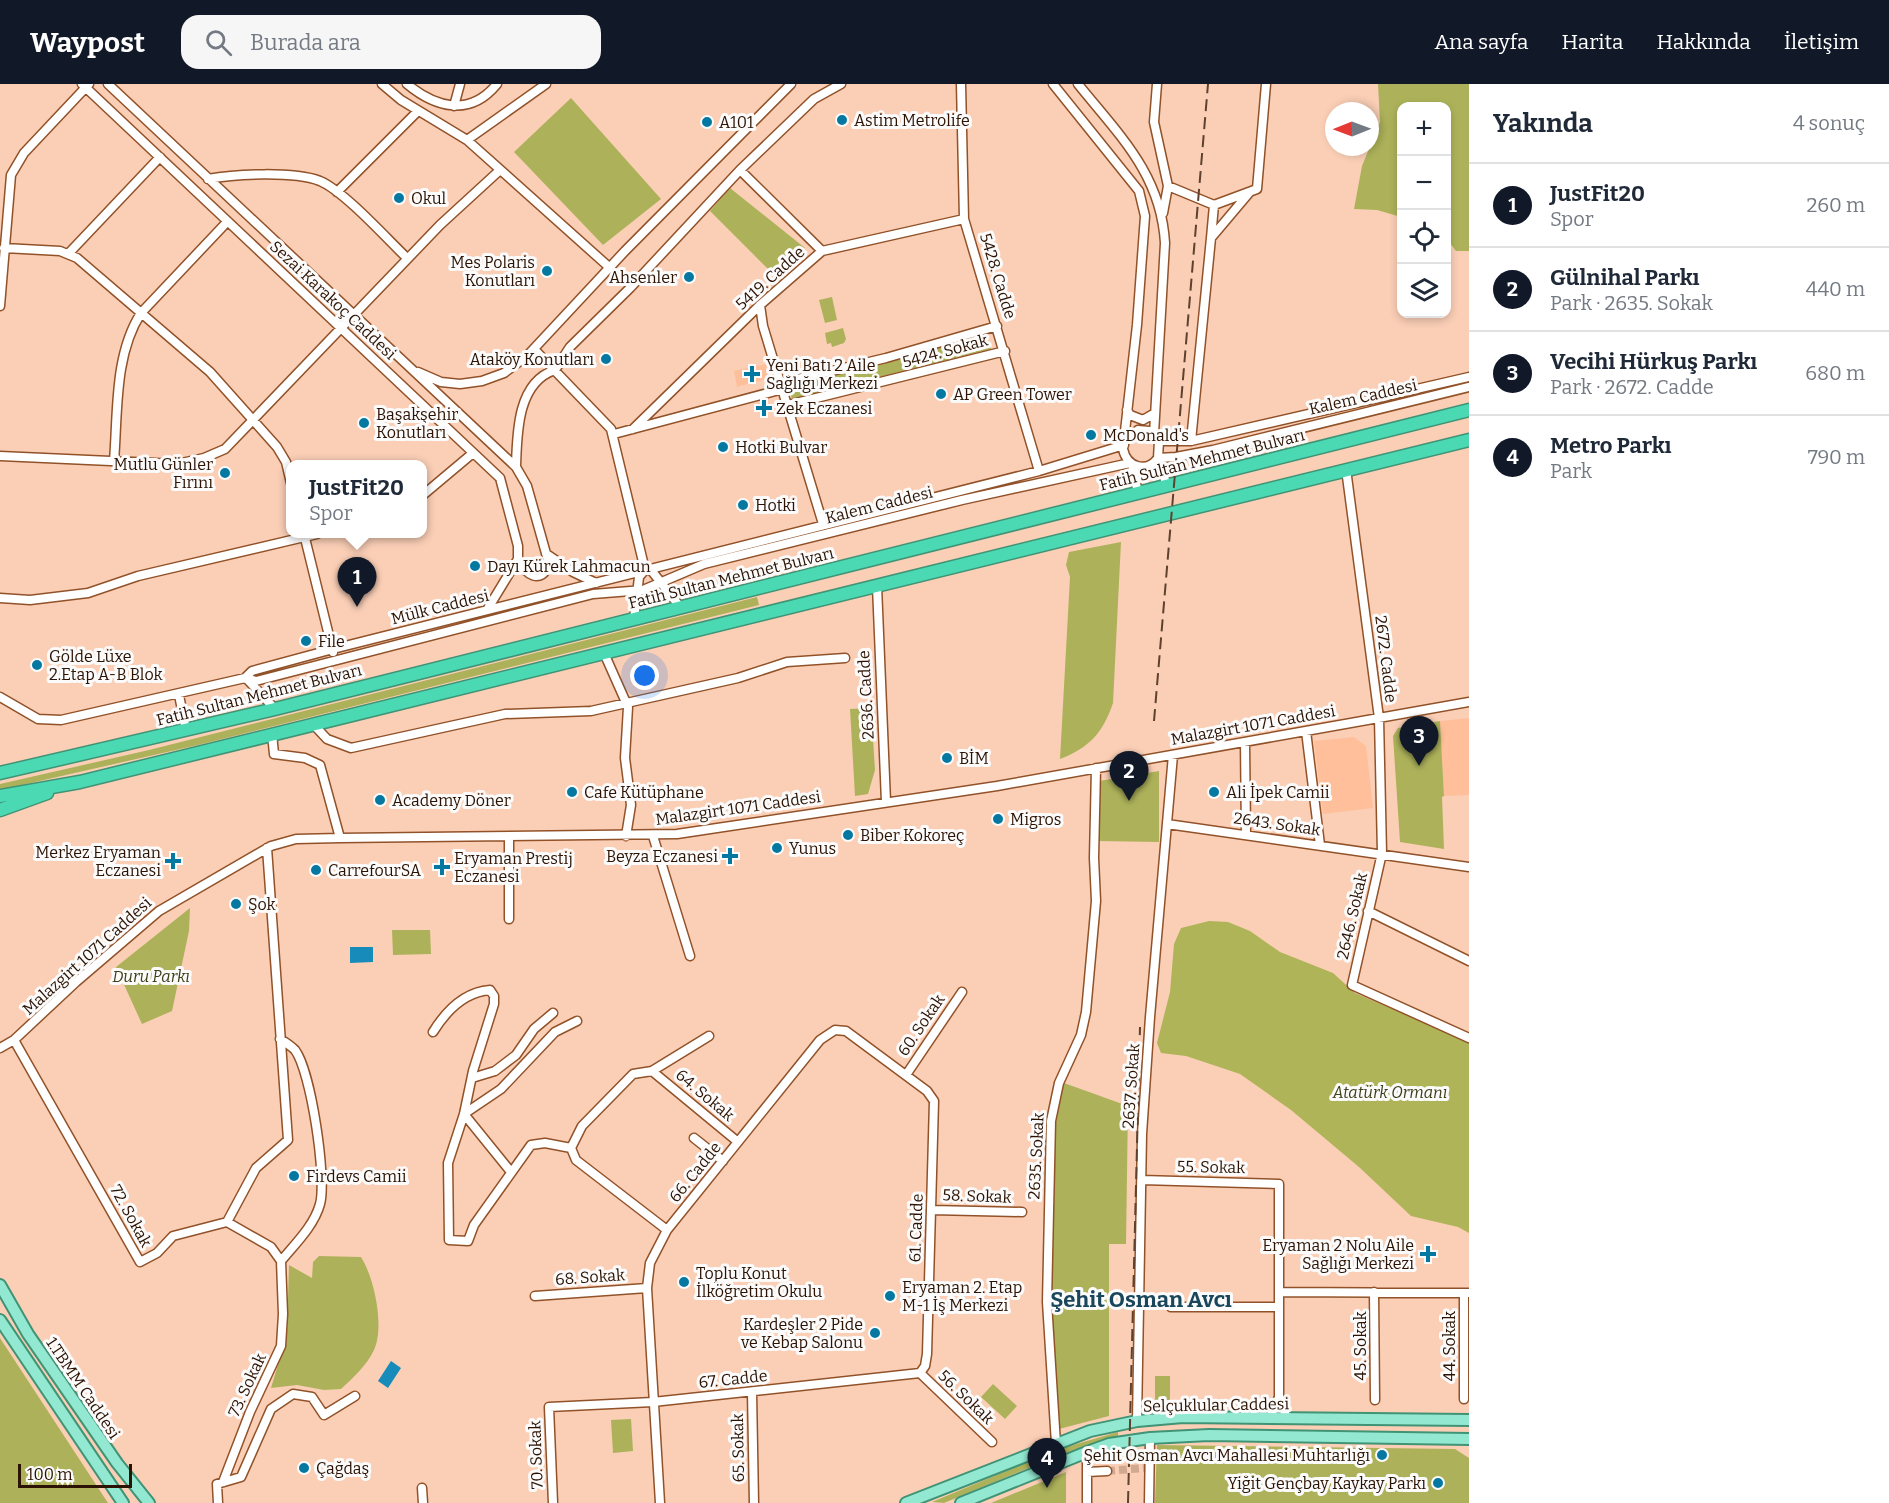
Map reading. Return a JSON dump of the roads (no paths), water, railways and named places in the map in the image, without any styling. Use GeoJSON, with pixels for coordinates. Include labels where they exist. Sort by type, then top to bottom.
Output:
{"type":"FeatureCollection","features":[{"type":"Feature","properties":{"kind":"highway","name":"Fatih Sultan Mehmet Bulvarı"},"geometry":{"type":"LineString","coordinates":[[0,773],[275,709],[1469,410]]}},
{"type":"Feature","properties":{"kind":"highway"},"geometry":{"type":"LineString","coordinates":[[0,796],[80,782],[1346,469],[1455,444],[1469,443]]}},
{"type":"Feature","properties":{"kind":"highway"},"geometry":{"type":"LineString","coordinates":[[0,810],[80,782]]}},
{"type":"Feature","properties":{"kind":"main road","name":"1.TBMM Caddesi"},"geometry":{"type":"LineString","coordinates":[[0,1285],[41,1352],[117,1463],[149,1503]]}},
{"type":"Feature","properties":{"kind":"main road","name":"1.TBMM Caddesi"},"geometry":{"type":"LineString","coordinates":[[0,1320],[123,1503]]}},
{"type":"Feature","properties":{"kind":"main road","name":"Selçuklular Caddesi"},"geometry":{"type":"LineString","coordinates":[[906,1503],[1090,1431],[1137,1421],[1183,1417],[1469,1420]]}},
{"type":"Feature","properties":{"kind":"main road"},"geometry":{"type":"LineString","coordinates":[[1270,1418],[1270,1436]]}},
{"type":"Feature","properties":{"kind":"main road"},"geometry":{"type":"LineString","coordinates":[[1287,1418],[1287,1436]]}},
{"type":"Feature","properties":{"kind":"main road","name":"Selçuklular Caddesi"},"geometry":{"type":"LineString","coordinates":[[961,1503],[1109,1444],[1150,1438],[1209,1435],[1469,1439]]}},
{"type":"Feature","properties":{"kind":"main road"},"geometry":{"type":"LineString","coordinates":[[1454,1439],[1469,1449]]}},
{"type":"Feature","properties":{"kind":"street"},"geometry":{"type":"LineString","coordinates":[[108,84],[352,316],[516,467],[526,486],[549,564],[547,570],[537,576],[530,576],[518,559]]}},
{"type":"Feature","properties":{"kind":"street"},"geometry":{"type":"LineString","coordinates":[[382,84],[418,111],[467,140],[609,267]]}},
{"type":"Feature","properties":{"kind":"street"},"geometry":{"type":"LineString","coordinates":[[407,84],[422,96],[448,106],[470,104],[497,84]]}},
{"type":"Feature","properties":{"kind":"street"},"geometry":{"type":"LineString","coordinates":[[454,106],[460,84]]}},
{"type":"Feature","properties":{"kind":"street"},"geometry":{"type":"LineString","coordinates":[[467,140],[546,84]]}},
{"type":"Feature","properties":{"kind":"street"},"geometry":{"type":"LineString","coordinates":[[516,467],[520,415],[528,395],[539,378],[555,370],[570,347],[630,288],[740,170],[814,99],[841,84]]}},
{"type":"Feature","properties":{"kind":"street","name":"5428. Cadde"},"geometry":{"type":"LineString","coordinates":[[961,84],[964,219],[1039,471]]}},
{"type":"Feature","properties":{"kind":"street"},"geometry":{"type":"LineString","coordinates":[[1053,84],[1138,191],[1145,216],[1137,325],[1124,443],[1125,457],[1131,464],[1138,493]]}},
{"type":"Feature","properties":{"kind":"street"},"geometry":{"type":"LineString","coordinates":[[1078,84],[1139,160],[1153,186],[1163,216]]}},
{"type":"Feature","properties":{"kind":"street"},"geometry":{"type":"LineString","coordinates":[[1131,464],[1147,467],[1158,458],[1161,451],[1155,413],[1165,243],[1163,216],[1168,186],[1154,122],[1157,84]]}},
{"type":"Feature","properties":{"kind":"street"},"geometry":{"type":"LineString","coordinates":[[1168,186],[1214,205],[1257,189],[1266,84]]}},
{"type":"Feature","properties":{"kind":"street"},"geometry":{"type":"LineString","coordinates":[[0,306],[11,175],[24,153],[85,85]]}},
{"type":"Feature","properties":{"kind":"street","name":"Sezai Karakoç Caddesi"},"geometry":{"type":"LineString","coordinates":[[85,85],[227,222],[342,327],[500,478],[505,488],[519,546],[518,559]]}},
{"type":"Feature","properties":{"kind":"street"},"geometry":{"type":"LineString","coordinates":[[404,364],[425,376],[460,384],[482,381],[504,373],[534,349],[609,267],[788,85]]}},
{"type":"Feature","properties":{"kind":"street"},"geometry":{"type":"LineString","coordinates":[[337,192],[418,111]]}},
{"type":"Feature","properties":{"kind":"street"},"geometry":{"type":"LineString","coordinates":[[69,253],[160,157]]}},
{"type":"Feature","properties":{"kind":"street"},"geometry":{"type":"LineString","coordinates":[[0,456],[177,464],[204,458],[225,449],[407,258],[500,170]]}},
{"type":"Feature","properties":{"kind":"street"},"geometry":{"type":"LineString","coordinates":[[740,170],[822,251]]}},
{"type":"Feature","properties":{"kind":"street"},"geometry":{"type":"LineString","coordinates":[[208,179],[250,174],[313,180],[337,192],[407,258]]}},
{"type":"Feature","properties":{"kind":"street"},"geometry":{"type":"LineString","coordinates":[[1211,238],[1249,193]]}},
{"type":"Feature","properties":{"kind":"street"},"geometry":{"type":"LineString","coordinates":[[1191,441],[1214,205]]}},
{"type":"Feature","properties":{"kind":"street","name":"5419. Cadde"},"geometry":{"type":"LineString","coordinates":[[633,429],[760,305],[822,251],[964,219]]}},
{"type":"Feature","properties":{"kind":"street"},"geometry":{"type":"LineString","coordinates":[[114,461],[123,355],[130,330],[141,313],[227,222]]}},
{"type":"Feature","properties":{"kind":"street"},"geometry":{"type":"LineString","coordinates":[[4,248],[69,253],[210,372],[254,419],[286,462]]}},
{"type":"Feature","properties":{"kind":"street"},"geometry":{"type":"LineString","coordinates":[[760,305],[763,326],[823,525]]}},
{"type":"Feature","properties":{"kind":"street"},"geometry":{"type":"LineString","coordinates":[[614,434],[997,326]]}},
{"type":"Feature","properties":{"kind":"street"},"geometry":{"type":"LineString","coordinates":[[534,349],[605,420],[614,434],[645,570]]}},
{"type":"Feature","properties":{"kind":"street","name":"5424. Sokak"},"geometry":{"type":"LineString","coordinates":[[788,405],[1005,351]]}},
{"type":"Feature","properties":{"kind":"street","name":"Kalem Caddesi"},"geometry":{"type":"LineString","coordinates":[[1157,437],[1191,441],[1469,377]]}},
{"type":"Feature","properties":{"kind":"street","name":"Kalem Caddesi"},"geometry":{"type":"LineString","coordinates":[[1158,458],[1176,458],[1213,450],[1469,387]]}},
{"type":"Feature","properties":{"kind":"street"},"geometry":{"type":"LineString","coordinates":[[1127,410],[1130,415],[1143,420],[1155,413]]}},
{"type":"Feature","properties":{"kind":"street"},"geometry":{"type":"LineString","coordinates":[[1124,443],[1138,430],[1157,437]]}},
{"type":"Feature","properties":{"kind":"street","name":"Kalem Caddesi"},"geometry":{"type":"LineString","coordinates":[[645,570],[1039,471],[1124,443]]}},
{"type":"Feature","properties":{"kind":"street"},"geometry":{"type":"LineString","coordinates":[[427,492],[473,453]]}},
{"type":"Feature","properties":{"kind":"street"},"geometry":{"type":"LineString","coordinates":[[1158,458],[1167,486]]}},
{"type":"Feature","properties":{"kind":"street","name":"Kalem Caddesi"},"geometry":{"type":"LineString","coordinates":[[639,590],[659,584],[704,564],[962,500],[1131,464]]}},
{"type":"Feature","properties":{"kind":"street","name":"2672. Cadde"},"geometry":{"type":"LineString","coordinates":[[1346,469],[1379,718],[1382,853]]}},
{"type":"Feature","properties":{"kind":"street"},"geometry":{"type":"LineString","coordinates":[[0,598],[30,600],[88,593],[138,576],[292,538]]}},
{"type":"Feature","properties":{"kind":"street"},"geometry":{"type":"LineString","coordinates":[[305,538],[335,660]]}},
{"type":"Feature","properties":{"kind":"street"},"geometry":{"type":"LineString","coordinates":[[548,555],[573,572],[597,583]]}},
{"type":"Feature","properties":{"kind":"street"},"geometry":{"type":"LineString","coordinates":[[487,610],[518,559]]}},
{"type":"Feature","properties":{"kind":"street"},"geometry":{"type":"LineString","coordinates":[[634,620],[639,577],[645,570],[651,570],[659,584],[681,608]]}},
{"type":"Feature","properties":{"kind":"street","name":"Mülk Caddesi"},"geometry":{"type":"LineString","coordinates":[[245,678],[252,671],[333,649],[645,570]]}},
{"type":"Feature","properties":{"kind":"street","name":"2636. Cadde"},"geometry":{"type":"LineString","coordinates":[[877,586],[886,802]]}},
{"type":"Feature","properties":{"kind":"street","name":"Mülk Caddesi"},"geometry":{"type":"LineString","coordinates":[[0,697],[38,718],[61,720],[245,678],[256,681],[593,594],[639,590]]}},
{"type":"Feature","properties":{"kind":"street"},"geometry":{"type":"LineString","coordinates":[[604,653],[626,702],[629,724],[626,774],[631,805],[626,836]]}},
{"type":"Feature","properties":{"kind":"street"},"geometry":{"type":"LineString","coordinates":[[313,724],[327,739],[351,748],[506,714],[591,711],[738,678],[787,662],[844,658]]}},
{"type":"Feature","properties":{"kind":"street"},"geometry":{"type":"LineString","coordinates":[[245,678],[275,709]]}},
{"type":"Feature","properties":{"kind":"street"},"geometry":{"type":"LineString","coordinates":[[178,695],[186,730]]}},
{"type":"Feature","properties":{"kind":"street","name":"Malazgirt 1071 Caddesi"},"geometry":{"type":"LineString","coordinates":[[0,1048],[14,1040],[75,982],[159,911],[267,848],[296,839],[653,836],[1096,768],[1469,702]]}},
{"type":"Feature","properties":{"kind":"street"},"geometry":{"type":"LineString","coordinates":[[1306,731],[1320,845]]}},
{"type":"Feature","properties":{"kind":"street"},"geometry":{"type":"LineString","coordinates":[[272,734],[274,754],[305,758],[320,765],[340,838]]}},
{"type":"Feature","properties":{"kind":"street"},"geometry":{"type":"LineString","coordinates":[[1245,742],[1246,835]]}},
{"type":"Feature","properties":{"kind":"street","name":"2637. Sokak"},"geometry":{"type":"LineString","coordinates":[[1137,1421],[1142,1180],[1149,1017],[1173,755]]}},
{"type":"Feature","properties":{"kind":"street","name":"2635. Sokak"},"geometry":{"type":"LineString","coordinates":[[1056,1444],[1047,1305],[1051,1122],[1059,1083],[1081,1035],[1086,1012],[1096,901],[1094,858],[1096,768]]}},
{"type":"Feature","properties":{"kind":"street","name":"2643. Sokak"},"geometry":{"type":"LineString","coordinates":[[1167,824],[1469,867]]}},
{"type":"Feature","properties":{"kind":"street"},"geometry":{"type":"LineString","coordinates":[[653,836],[690,956]]}},
{"type":"Feature","properties":{"kind":"street"},"geometry":{"type":"LineString","coordinates":[[509,837],[509,919]]}},
{"type":"Feature","properties":{"kind":"street"},"geometry":{"type":"LineString","coordinates":[[267,848],[280,1039],[288,1140],[256,1168],[228,1222],[271,1247],[281,1261],[312,1221],[321,1200],[320,1166],[308,1084],[296,1051],[280,1039]]}},
{"type":"Feature","properties":{"kind":"street","name":"2646. Sokak"},"geometry":{"type":"LineString","coordinates":[[1382,853],[1352,985],[1469,1038]]}},
{"type":"Feature","properties":{"kind":"street"},"geometry":{"type":"LineString","coordinates":[[1368,911],[1469,961]]}},
{"type":"Feature","properties":{"kind":"street"},"geometry":{"type":"LineString","coordinates":[[433,1032],[448,1012],[470,994],[490,990],[494,996],[494,1004],[464,1114],[448,1163],[449,1240],[468,1241],[474,1225],[531,1145],[545,1143],[570,1148]]}},
{"type":"Feature","properties":{"kind":"street","name":"60. Sokak"},"geometry":{"type":"LineString","coordinates":[[906,1075],[962,992]]}},
{"type":"Feature","properties":{"kind":"street"},"geometry":{"type":"LineString","coordinates":[[472,1078],[495,1071],[516,1054],[534,1029],[554,1013]]}},
{"type":"Feature","properties":{"kind":"street"},"geometry":{"type":"LineString","coordinates":[[464,1114],[501,1089],[555,1032],[577,1022]]}},
{"type":"Feature","properties":{"kind":"street","name":"66. Cadde"},"geometry":{"type":"LineString","coordinates":[[660,1503],[647,1288],[651,1259],[668,1230],[820,1040],[830,1031],[846,1031],[906,1075],[931,1096],[934,1117]]}},
{"type":"Feature","properties":{"kind":"street"},"geometry":{"type":"LineString","coordinates":[[570,1148],[582,1126],[633,1074],[652,1071],[708,1036]]}},
{"type":"Feature","properties":{"kind":"street","name":"72. Sokak"},"geometry":{"type":"LineString","coordinates":[[14,1040],[140,1262],[157,1253],[173,1236],[228,1222]]}},
{"type":"Feature","properties":{"kind":"street","name":"64. Sokak"},"geometry":{"type":"LineString","coordinates":[[652,1071],[738,1142]]}},
{"type":"Feature","properties":{"kind":"street"},"geometry":{"type":"LineString","coordinates":[[464,1114],[511,1172]]}},
{"type":"Feature","properties":{"kind":"street","name":"61. Cadde"},"geometry":{"type":"LineString","coordinates":[[920,1373],[925,1366],[927,1354],[934,1117]]}},
{"type":"Feature","properties":{"kind":"street"},"geometry":{"type":"LineString","coordinates":[[694,1138],[723,1161]]}},
{"type":"Feature","properties":{"kind":"street"},"geometry":{"type":"LineString","coordinates":[[570,1148],[576,1160],[668,1230]]}},
{"type":"Feature","properties":{"kind":"street","name":"55. Sokak"},"geometry":{"type":"LineString","coordinates":[[1142,1180],[1279,1184],[1279,1292]]}},
{"type":"Feature","properties":{"kind":"street","name":"58. Sokak"},"geometry":{"type":"LineString","coordinates":[[932,1210],[1022,1212]]}},
{"type":"Feature","properties":{"kind":"street","name":"73. Sokak"},"geometry":{"type":"LineString","coordinates":[[218,1503],[218,1484],[223,1482],[250,1412],[281,1346],[283,1314],[281,1261]]}},
{"type":"Feature","properties":{"kind":"street","name":"68. Sokak"},"geometry":{"type":"LineString","coordinates":[[535,1296],[647,1288]]}},
{"type":"Feature","properties":{"kind":"street"},"geometry":{"type":"LineString","coordinates":[[1287,1418],[1279,1397],[1279,1292],[1467,1293]]}},
{"type":"Feature","properties":{"kind":"street","name":"45. Sokak"},"geometry":{"type":"LineString","coordinates":[[1374,1292],[1375,1400]]}},
{"type":"Feature","properties":{"kind":"street","name":"44. Sokak"},"geometry":{"type":"LineString","coordinates":[[1464,1399],[1467,1293]]}},
{"type":"Feature","properties":{"kind":"street"},"geometry":{"type":"LineString","coordinates":[[1171,1307],[1279,1307]]}},
{"type":"Feature","properties":{"kind":"street","name":"67. Cadde"},"geometry":{"type":"LineString","coordinates":[[549,1407],[653,1402],[920,1373]]}},
{"type":"Feature","properties":{"kind":"street","name":"56. Sokak"},"geometry":{"type":"LineString","coordinates":[[920,1373],[992,1442]]}},
{"type":"Feature","properties":{"kind":"street","name":"65. Sokak"},"geometry":{"type":"LineString","coordinates":[[752,1392],[754,1503]]}},
{"type":"Feature","properties":{"kind":"street"},"geometry":{"type":"LineString","coordinates":[[223,1482],[241,1476],[271,1409],[293,1394],[312,1397],[324,1415],[355,1396]]}},
{"type":"Feature","properties":{"kind":"street"},"geometry":{"type":"LineString","coordinates":[[1270,1418],[1279,1397]]}},
{"type":"Feature","properties":{"kind":"street","name":"70. Sokak"},"geometry":{"type":"LineString","coordinates":[[549,1407],[553,1503]]}},
{"type":"Feature","properties":{"kind":"street"},"geometry":{"type":"LineString","coordinates":[[1149,1503],[1147,1468],[1150,1438]]}},
{"type":"Feature","properties":{"kind":"street"},"geometry":{"type":"LineString","coordinates":[[1087,1452],[1087,1503]]}},
{"type":"Feature","properties":{"kind":"street"},"geometry":{"type":"LineString","coordinates":[[1087,1472],[1107,1471]]}},
{"type":"Feature","properties":{"kind":"street"},"geometry":{"type":"LineString","coordinates":[[422,1488],[423,1503]]}},
{"type":"Feature","properties":{"kind":"water"},"geometry":{"type":"Polygon","coordinates":[[[350,947],[373,947],[373,962],[350,963],[350,947]]]}},
{"type":"Feature","properties":{"kind":"water"},"geometry":{"type":"Polygon","coordinates":[[[391,1361],[401,1368],[388,1388],[378,1381],[391,1361]]]}},
{"type":"Feature","properties":{"kind":"tunnel"},"geometry":{"type":"LineString","coordinates":[[1107,1471],[1145,1468]]}},
{"type":"Feature","properties":{"kind":"railway"},"geometry":{"type":"LineString","coordinates":[[1154,721],[1208,84]]}},
{"type":"Feature","properties":{"kind":"railway"},"geometry":{"type":"LineString","coordinates":[[1128,1503],[1140,1027]]}},
{"type":"Feature","properties":{"kind":"place","name":"Astim Metrolife"},"geometry":{"type":"Point","coordinates":[842,120]}},
{"type":"Feature","properties":{"kind":"place","name":"A101"},"geometry":{"type":"Point","coordinates":[707,122]}},
{"type":"Feature","properties":{"kind":"place","name":"Okul"},"geometry":{"type":"Point","coordinates":[399,198]}},
{"type":"Feature","properties":{"kind":"place","name":"Mes Polaris Konutları"},"geometry":{"type":"Point","coordinates":[547,271]}},
{"type":"Feature","properties":{"kind":"place","name":"Ahsenler"},"geometry":{"type":"Point","coordinates":[689,277]}},
{"type":"Feature","properties":{"kind":"place","name":"Ataköy Konutları"},"geometry":{"type":"Point","coordinates":[606,359]}},
{"type":"Feature","properties":{"kind":"place","name":"Yeni Batı 2 Aile Sağlığı Merkezi"},"geometry":{"type":"Point","coordinates":[752,374]}},
{"type":"Feature","properties":{"kind":"place","name":"AP Green Tower"},"geometry":{"type":"Point","coordinates":[941,394]}},
{"type":"Feature","properties":{"kind":"place","name":"Zek Eczanesi"},"geometry":{"type":"Point","coordinates":[764,408]}},
{"type":"Feature","properties":{"kind":"place","name":"Başakşehir Konutları"},"geometry":{"type":"Point","coordinates":[364,423]}},
{"type":"Feature","properties":{"kind":"place","name":"McDonald's"},"geometry":{"type":"Point","coordinates":[1091,435]}},
{"type":"Feature","properties":{"kind":"place","name":"Hotki Bulvar"},"geometry":{"type":"Point","coordinates":[723,447]}},
{"type":"Feature","properties":{"kind":"place","name":"Mutlu Günler Fırını"},"geometry":{"type":"Point","coordinates":[225,473]}},
{"type":"Feature","properties":{"kind":"place","name":"Hotki"},"geometry":{"type":"Point","coordinates":[743,505]}},
{"type":"Feature","properties":{"kind":"place","name":"Dayı Kürek Lahmacun"},"geometry":{"type":"Point","coordinates":[475,566]}},
{"type":"Feature","properties":{"kind":"place","name":"JustFit20"},"geometry":{"type":"Point","coordinates":[357,607]}},
{"type":"Feature","properties":{"kind":"place","name":"File"},"geometry":{"type":"Point","coordinates":[306,641]}},
{"type":"Feature","properties":{"kind":"place","name":"Gölde Lüxe 2.Etap A-B Blok"},"geometry":{"type":"Point","coordinates":[37,665]}},
{"type":"Feature","properties":{"kind":"place","name":"BİM"},"geometry":{"type":"Point","coordinates":[947,758]}},
{"type":"Feature","properties":{"kind":"place","name":"Vecihi Hürkuş Parkı"},"geometry":{"type":"Point","coordinates":[1419,766]}},
{"type":"Feature","properties":{"kind":"place","name":"Cafe Kütüphane"},"geometry":{"type":"Point","coordinates":[572,792]}},
{"type":"Feature","properties":{"kind":"place","name":"Ali İpek Camii"},"geometry":{"type":"Point","coordinates":[1214,792]}},
{"type":"Feature","properties":{"kind":"place","name":"Academy Döner"},"geometry":{"type":"Point","coordinates":[380,800]}},
{"type":"Feature","properties":{"kind":"place","name":"Gülnihal Parkı"},"geometry":{"type":"Point","coordinates":[1129,801]}},
{"type":"Feature","properties":{"kind":"place","name":"Migros"},"geometry":{"type":"Point","coordinates":[998,819]}},
{"type":"Feature","properties":{"kind":"place","name":"Biber Kokoreç"},"geometry":{"type":"Point","coordinates":[848,835]}},
{"type":"Feature","properties":{"kind":"place","name":"Yunus"},"geometry":{"type":"Point","coordinates":[777,848]}},
{"type":"Feature","properties":{"kind":"place","name":"Beyza Eczanesi"},"geometry":{"type":"Point","coordinates":[730,856]}},
{"type":"Feature","properties":{"kind":"place","name":"Merkez Eryaman Eczanesi"},"geometry":{"type":"Point","coordinates":[173,861]}},
{"type":"Feature","properties":{"kind":"place","name":"Eryaman Prestij Eczanesi"},"geometry":{"type":"Point","coordinates":[442,867]}},
{"type":"Feature","properties":{"kind":"place","name":"CarrefourSA"},"geometry":{"type":"Point","coordinates":[316,870]}},
{"type":"Feature","properties":{"kind":"place","name":"Şok"},"geometry":{"type":"Point","coordinates":[236,904]}},
{"type":"Feature","properties":{"kind":"place","name":"Firdevs Camii"},"geometry":{"type":"Point","coordinates":[294,1176]}},
{"type":"Feature","properties":{"kind":"place","name":"Eryaman 2 Nolu Aile Sağlığı Merkezi"},"geometry":{"type":"Point","coordinates":[1428,1254]}},
{"type":"Feature","properties":{"kind":"place","name":"Toplu Konut İlköğretim Okulu"},"geometry":{"type":"Point","coordinates":[684,1282]}},
{"type":"Feature","properties":{"kind":"place","name":"Eryaman 2. Etap M-1 İş Merkezi"},"geometry":{"type":"Point","coordinates":[890,1296]}},
{"type":"Feature","properties":{"kind":"place","name":"Kardeşler 2 Pide ve Kebap Salonu"},"geometry":{"type":"Point","coordinates":[875,1333]}},
{"type":"Feature","properties":{"kind":"place","name":"Şehit Osman Avcı Mahallesi Muhtarlığı"},"geometry":{"type":"Point","coordinates":[1382,1455]}},
{"type":"Feature","properties":{"kind":"place","name":"Çağdaş"},"geometry":{"type":"Point","coordinates":[304,1468]}},
{"type":"Feature","properties":{"kind":"place","name":"Yiğit Gençbay Kaykay Parkı"},"geometry":{"type":"Point","coordinates":[1438,1483]}},
{"type":"Feature","properties":{"kind":"place","name":"Metro Parkı"},"geometry":{"type":"Point","coordinates":[1047,1488]}},
{"type":"Feature","properties":{"kind":"district","name":"Şehit Osman Avcı"},"geometry":{"type":"Point","coordinates":[1141,1299]}},
{"type":"Feature","properties":{"kind":"park label","name":"Duru Parkı"},"geometry":{"type":"Point","coordinates":[151,976]}},
{"type":"Feature","properties":{"kind":"park label","name":"Atatürk Ormanı"},"geometry":{"type":"Point","coordinates":[1390,1092]}}]}
